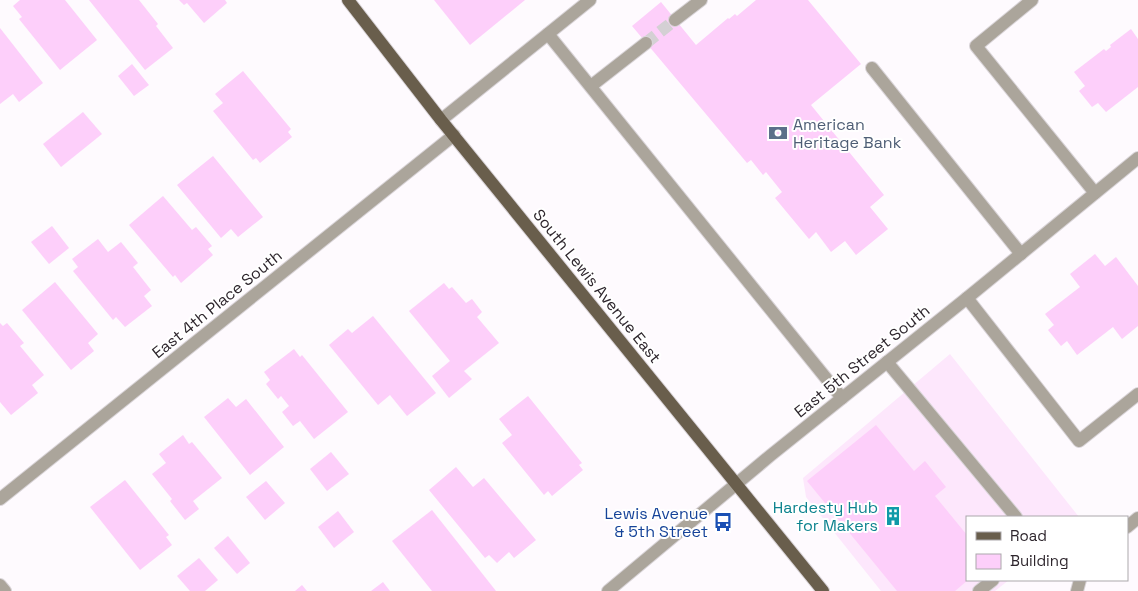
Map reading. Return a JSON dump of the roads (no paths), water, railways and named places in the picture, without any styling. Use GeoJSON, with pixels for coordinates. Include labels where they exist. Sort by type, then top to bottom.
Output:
{"type":"FeatureCollection","features":[{"type":"Feature","properties":{"kind":"main road","name":"South Lewis Avenue East"},"geometry":{"type":"LineString","coordinates":[[348,0],[441,120],[823,591]]}},
{"type":"Feature","properties":{"kind":"street"},"geometry":{"type":"LineString","coordinates":[[441,120],[590,0]]}},
{"type":"Feature","properties":{"kind":"street"},"geometry":{"type":"LineString","coordinates":[[675,20],[701,0]]}},
{"type":"Feature","properties":{"kind":"street"},"geometry":{"type":"LineString","coordinates":[[1032,0],[976,46],[1095,193]]}},
{"type":"Feature","properties":{"kind":"street"},"geometry":{"type":"LineString","coordinates":[[548,34],[842,398]]}},
{"type":"Feature","properties":{"kind":"street"},"geometry":{"type":"LineString","coordinates":[[590,86],[646,43]]}},
{"type":"Feature","properties":{"kind":"street"},"geometry":{"type":"LineString","coordinates":[[872,68],[1021,254]]}},
{"type":"Feature","properties":{"kind":"street","name":"East 4th Place South"},"geometry":{"type":"LineString","coordinates":[[0,499],[454,135]]}},
{"type":"Feature","properties":{"kind":"street","name":"East 5th Street South"},"geometry":{"type":"LineString","coordinates":[[608,591],[736,484],[1138,158]]}},
{"type":"Feature","properties":{"kind":"street"},"geometry":{"type":"LineString","coordinates":[[967,298],[1079,441],[1138,394]]}},
{"type":"Feature","properties":{"kind":"street"},"geometry":{"type":"LineString","coordinates":[[887,362],[1015,516]]}},
{"type":"Feature","properties":{"kind":"street"},"geometry":{"type":"LineString","coordinates":[[1128,526],[1138,518]]}},
{"type":"Feature","properties":{"kind":"street"},"geometry":{"type":"LineString","coordinates":[[979,591],[992,581]]}},
{"type":"Feature","properties":{"kind":"street"},"geometry":{"type":"LineString","coordinates":[[0,585],[4,591]]}},
{"type":"Feature","properties":{"kind":"tunnel"},"geometry":{"type":"LineString","coordinates":[[646,43],[675,20]]}},
{"type":"Feature","properties":{"kind":"place","name":"American Heritage Bank"},"geometry":{"type":"Point","coordinates":[778,133]}},
{"type":"Feature","properties":{"kind":"place","name":"Hardesty Hub for Makers"},"geometry":{"type":"Point","coordinates":[893,516]}},
{"type":"Feature","properties":{"kind":"place","name":"Lewis Avenue & 5th Street"},"geometry":{"type":"Point","coordinates":[723,522]}}]}
